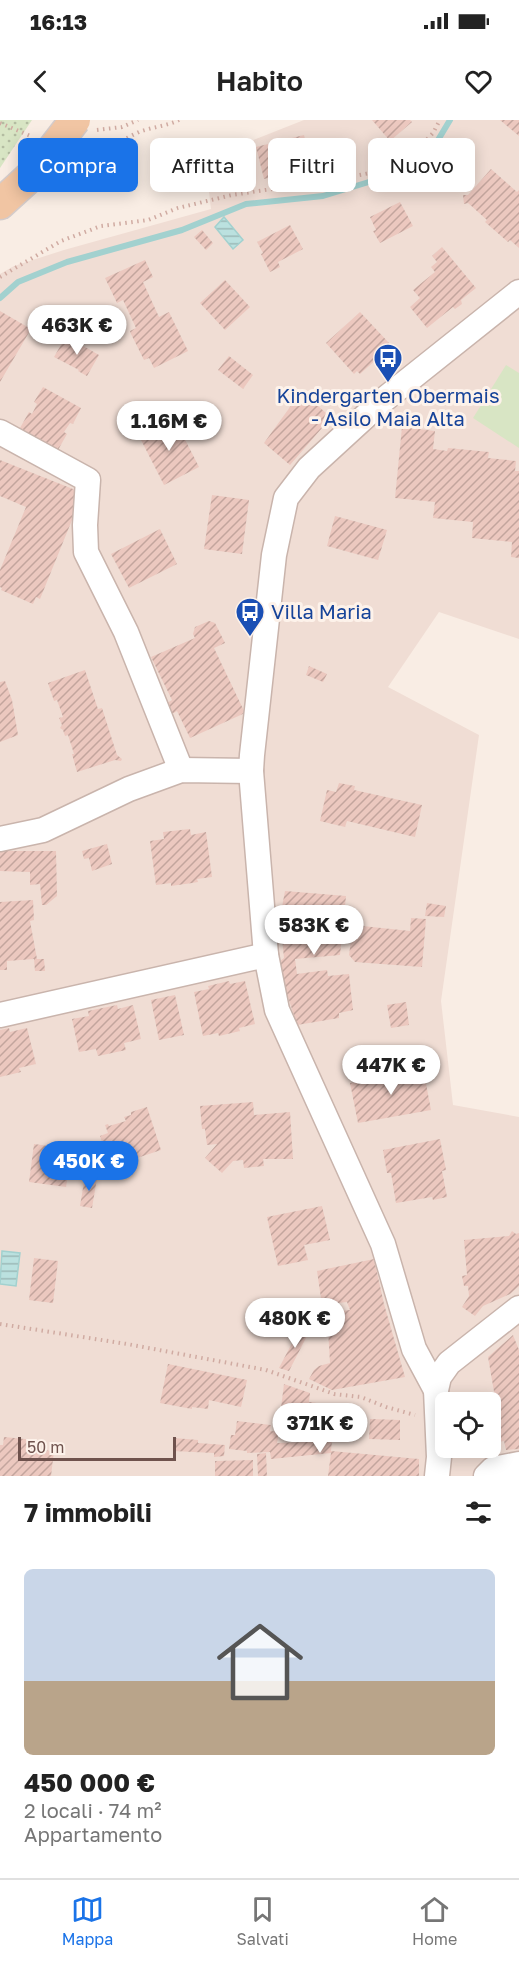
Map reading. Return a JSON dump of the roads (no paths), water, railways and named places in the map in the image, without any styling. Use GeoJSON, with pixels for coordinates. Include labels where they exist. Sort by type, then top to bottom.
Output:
{"type":"FeatureCollection","features":[{"type":"Feature","properties":{"kind":"main road"},"geometry":{"type":"LineString","coordinates":[[0,204],[45,180],[83,125]]}},
{"type":"Feature","properties":{"kind":"street"},"geometry":{"type":"LineString","coordinates":[[436,1390],[414,1348],[383,1244],[277,1010],[266,955],[251,771],[257,692],[274,555],[286,498],[309,468],[381,402],[519,292]]}},
{"type":"Feature","properties":{"kind":"street"},"geometry":{"type":"LineString","coordinates":[[0,432],[88,480],[86,552],[126,633],[181,770]]}},
{"type":"Feature","properties":{"kind":"street"},"geometry":{"type":"LineString","coordinates":[[0,839],[43,830],[129,789],[181,770],[251,771]]}},
{"type":"Feature","properties":{"kind":"street"},"geometry":{"type":"LineString","coordinates":[[0,1015],[266,955]]}},
{"type":"Feature","properties":{"kind":"street"},"geometry":{"type":"LineString","coordinates":[[437,1476],[436,1390],[443,1370],[519,1308]]}},
{"type":"Feature","properties":{"kind":"street"},"geometry":{"type":"LineString","coordinates":[[486,1476],[493,1469],[519,1464]]}},
{"type":"Feature","properties":{"kind":"water"},"geometry":{"type":"Polygon","coordinates":[[[224,217],[243,240],[233,249],[215,227],[224,217]]]}},
{"type":"Feature","properties":{"kind":"water"},"geometry":{"type":"Polygon","coordinates":[[[2,1251],[20,1253],[16,1286],[0,1284],[2,1251]]]}},
{"type":"Feature","properties":{"kind":"waterway"},"geometry":{"type":"LineString","coordinates":[[0,298],[18,282],[67,262],[182,230],[246,204],[323,196],[395,174],[438,140],[450,120]]}},
{"type":"Feature","properties":{"kind":"place","name":"Kindergarten Obermais - Asilo Maia Alta"},"geometry":{"type":"Point","coordinates":[388,384]}},
{"type":"Feature","properties":{"kind":"place","name":"Villa Maria"},"geometry":{"type":"Point","coordinates":[250,638]}}]}
